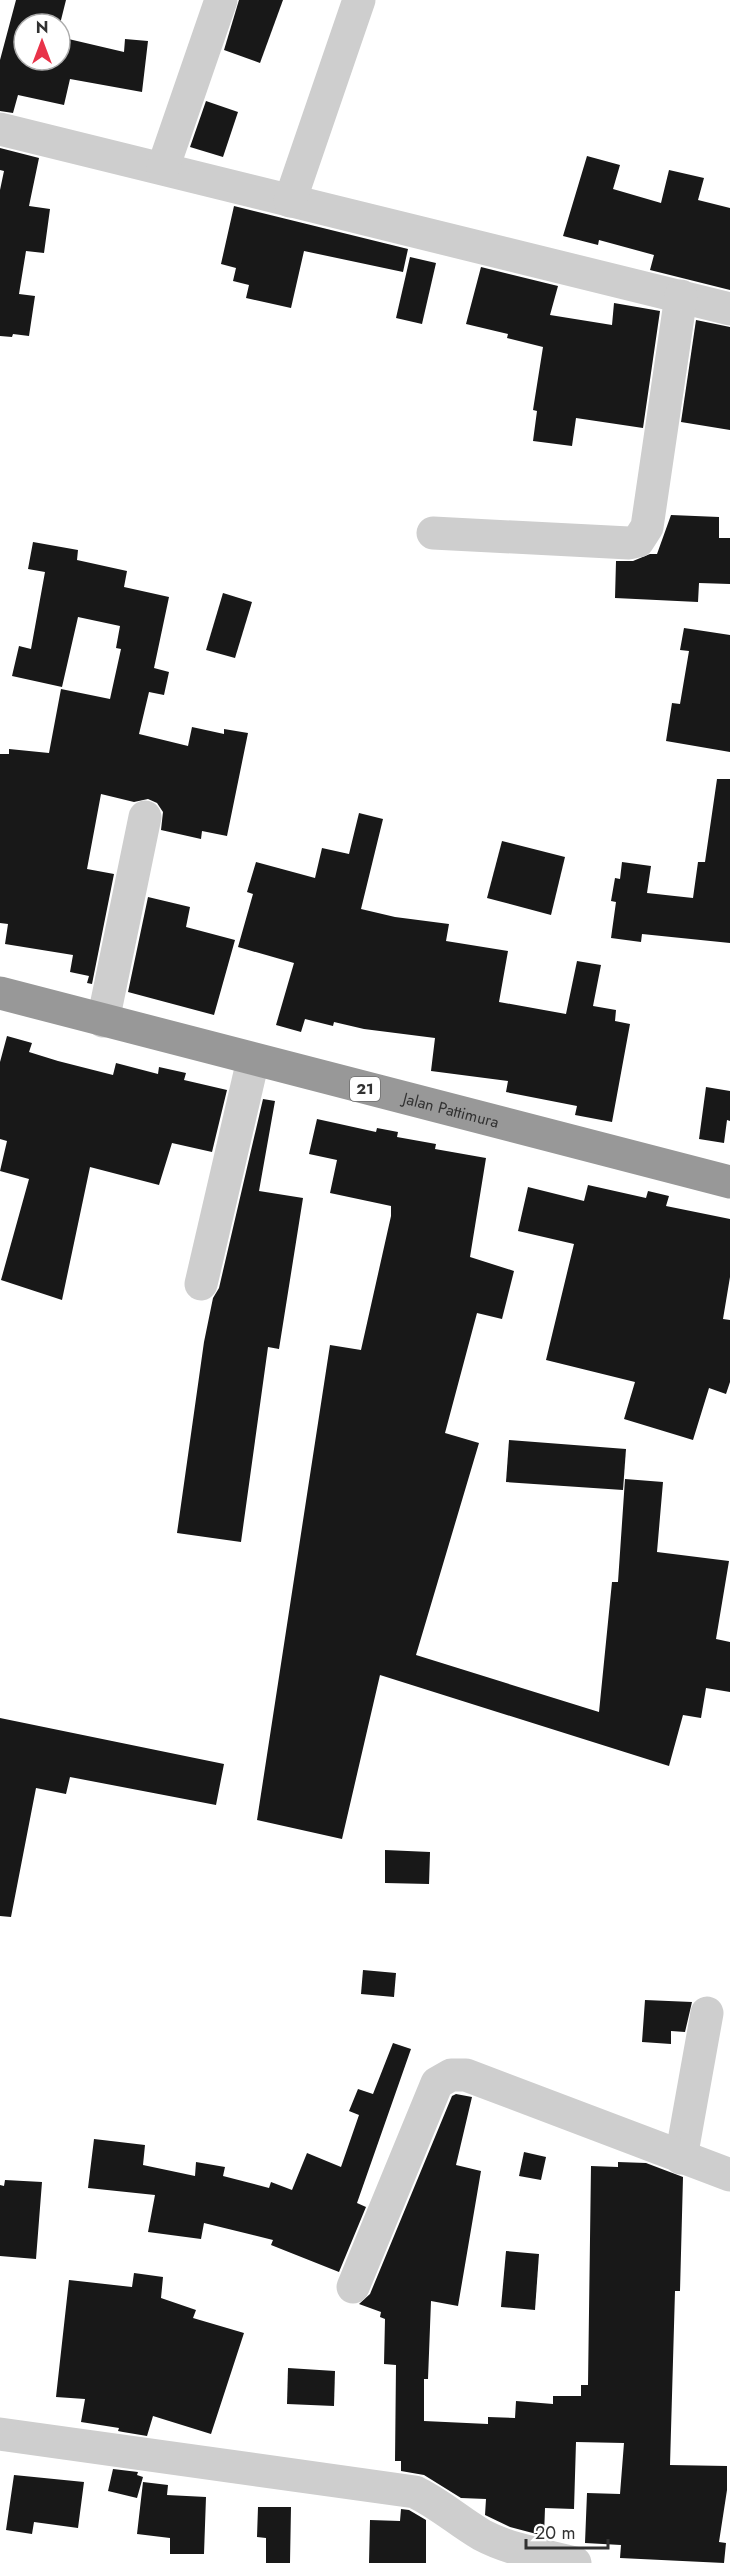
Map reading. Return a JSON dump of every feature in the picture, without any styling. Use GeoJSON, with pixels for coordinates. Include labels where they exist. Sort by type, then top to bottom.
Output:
{"type":"FeatureCollection","features":[{"type":"Feature","properties":{"kind":"highway","name":"Jalan Pattimura"},"geometry":{"type":"LineString","coordinates":[[0,993],[730,1182]]}},
{"type":"Feature","properties":{"kind":"street"},"geometry":{"type":"LineString","coordinates":[[163,168],[221,0]]}},
{"type":"Feature","properties":{"kind":"street"},"geometry":{"type":"LineString","coordinates":[[290,201],[359,0]]}},
{"type":"Feature","properties":{"kind":"street"},"geometry":{"type":"LineString","coordinates":[[0,129],[730,309]]}},
{"type":"Feature","properties":{"kind":"street"},"geometry":{"type":"LineString","coordinates":[[433,533],[629,543],[638,541],[647,528],[681,296]]}},
{"type":"Feature","properties":{"kind":"street"},"geometry":{"type":"LineString","coordinates":[[103,1021],[146,817]]}},
{"type":"Feature","properties":{"kind":"street"},"geometry":{"type":"LineString","coordinates":[[201,1284],[253,1060]]}},
{"type":"Feature","properties":{"kind":"street"},"geometry":{"type":"LineString","coordinates":[[681,2158],[707,2013]]}},
{"type":"Feature","properties":{"kind":"street"},"geometry":{"type":"LineString","coordinates":[[352,2286],[437,2083],[443,2078],[466,2075],[730,2175]]}},
{"type":"Feature","properties":{"kind":"street"},"geometry":{"type":"LineString","coordinates":[[0,2434],[415,2492],[438,2503],[481,2534],[503,2544],[575,2563]]}},
{"type":"Feature","properties":{"kind":"building"},"geometry":{"type":"Polygon","coordinates":[[[16,0],[66,0],[63,12],[13,12],[16,0]]]}},
{"type":"Feature","properties":{"kind":"building"},"geometry":{"type":"Polygon","coordinates":[[[239,0],[283,0],[260,63],[224,50],[239,0]]]}},
{"type":"Feature","properties":{"kind":"building"},"geometry":{"type":"Polygon","coordinates":[[[12,15],[12,72],[72,72],[72,40],[124,52],[125,39],[148,41],[142,92],[70,79],[64,105],[18,95],[13,113],[0,111],[0,60],[12,15]]]}},
{"type":"Feature","properties":{"kind":"building"},"geometry":{"type":"Polygon","coordinates":[[[206,101],[238,112],[223,157],[190,147],[206,101]]]}},
{"type":"Feature","properties":{"kind":"building"},"geometry":{"type":"Polygon","coordinates":[[[0,148],[39,158],[29,206],[50,209],[44,253],[26,251],[19,294],[35,296],[29,336],[13,334],[12,337],[0,336],[0,190],[4,171],[0,170],[0,148]]]}},
{"type":"Feature","properties":{"kind":"building"},"geometry":{"type":"Polygon","coordinates":[[[587,156],[620,165],[613,189],[661,203],[669,170],[704,178],[698,200],[730,208],[730,290],[650,270],[654,255],[599,240],[598,245],[563,236],[587,156]]]}},
{"type":"Feature","properties":{"kind":"building"},"geometry":{"type":"Polygon","coordinates":[[[234,206],[408,249],[403,272],[304,251],[291,308],[246,298],[249,285],[233,281],[236,268],[221,264],[234,206]]]}},
{"type":"Feature","properties":{"kind":"building"},"geometry":{"type":"Polygon","coordinates":[[[410,257],[436,263],[422,324],[396,318],[410,257]]]}},
{"type":"Feature","properties":{"kind":"building"},"geometry":{"type":"Polygon","coordinates":[[[481,267],[558,286],[550,315],[612,325],[614,303],[660,311],[643,428],[576,418],[572,446],[533,441],[537,411],[533,410],[543,347],[507,338],[508,334],[466,324],[481,267]]]}},
{"type":"Feature","properties":{"kind":"building"},"geometry":{"type":"Polygon","coordinates":[[[696,320],[730,327],[730,430],[681,422],[696,320]]]}},
{"type":"Feature","properties":{"kind":"building"},"geometry":{"type":"Polygon","coordinates":[[[671,515],[719,517],[719,538],[730,538],[730,584],[699,583],[698,602],[615,598],[616,561],[633,561],[650,554],[657,554],[671,515]]]}},
{"type":"Feature","properties":{"kind":"building"},"geometry":{"type":"Polygon","coordinates":[[[33,542],[78,550],[77,560],[127,571],[124,587],[169,597],[154,668],[169,672],[164,695],[149,692],[139,734],[188,746],[192,727],[224,734],[224,729],[248,733],[227,836],[202,831],[201,839],[161,830],[163,812],[157,803],[148,799],[134,802],[101,794],[87,869],[114,874],[92,984],[87,983],[89,976],[70,972],[73,955],[5,944],[8,924],[0,923],[0,754],[9,754],[9,749],[49,753],[61,689],[110,699],[121,649],[116,648],[120,626],[78,617],[62,687],[12,676],[19,646],[31,649],[45,572],[28,569],[33,542]]]}},
{"type":"Feature","properties":{"kind":"building"},"geometry":{"type":"Polygon","coordinates":[[[223,593],[252,602],[235,658],[206,650],[223,593]]]}},
{"type":"Feature","properties":{"kind":"building"},"geometry":{"type":"Polygon","coordinates":[[[684,628],[730,635],[730,752],[666,741],[672,703],[680,704],[689,651],[680,650],[684,628]]]}},
{"type":"Feature","properties":{"kind":"building"},"geometry":{"type":"Polygon","coordinates":[[[717,779],[730,779],[730,943],[642,934],[641,942],[611,938],[616,902],[611,901],[615,878],[620,879],[622,862],[651,866],[647,893],[693,898],[698,862],[705,862],[717,779]]]}},
{"type":"Feature","properties":{"kind":"building"},"geometry":{"type":"Polygon","coordinates":[[[359,813],[383,819],[361,909],[395,917],[449,924],[446,941],[508,951],[499,1002],[566,1014],[577,961],[601,965],[593,1006],[616,1010],[615,1021],[630,1024],[612,1122],[575,1115],[577,1106],[506,1092],[508,1081],[431,1071],[435,1038],[364,1029],[334,1022],[333,1026],[305,1019],[301,1032],[276,1025],[294,963],[238,947],[253,894],[247,892],[256,862],[315,878],[322,848],[349,854],[359,813]]]}},
{"type":"Feature","properties":{"kind":"building"},"geometry":{"type":"Polygon","coordinates":[[[502,841],[565,857],[551,915],[487,898],[502,841]]]}},
{"type":"Feature","properties":{"kind":"building"},"geometry":{"type":"Polygon","coordinates":[[[148,897],[190,907],[186,927],[235,940],[214,1015],[128,992],[148,897]]]}},
{"type":"Feature","properties":{"kind":"building"},"geometry":{"type":"Polygon","coordinates":[[[7,1036],[32,1043],[29,1052],[113,1075],[116,1063],[158,1074],[159,1067],[186,1073],[184,1080],[227,1090],[212,1152],[172,1143],[159,1185],[90,1167],[62,1300],[1,1280],[29,1179],[0,1171],[7,1141],[0,1139],[0,1062],[7,1036]]]}},
{"type":"Feature","properties":{"kind":"building"},"geometry":{"type":"Polygon","coordinates":[[[706,1087],[730,1091],[730,1121],[727,1120],[724,1143],[699,1139],[706,1087]]]}},
{"type":"Feature","properties":{"kind":"building"},"geometry":{"type":"Polygon","coordinates":[[[263,1099],[275,1101],[259,1191],[303,1198],[279,1349],[268,1347],[241,1542],[177,1533],[204,1342],[213,1298],[219,1288],[263,1099]]]}},
{"type":"Feature","properties":{"kind":"building"},"geometry":{"type":"Polygon","coordinates":[[[317,1119],[376,1132],[377,1128],[398,1132],[397,1137],[436,1144],[435,1149],[486,1158],[470,1257],[514,1271],[502,1319],[477,1313],[445,1433],[479,1443],[416,1655],[599,1712],[612,1582],[618,1582],[625,1479],[663,1482],[657,1552],[729,1561],[716,1639],[730,1642],[730,1692],[706,1688],[701,1718],[683,1715],[669,1766],[380,1675],[342,1839],[257,1820],[330,1345],[361,1350],[391,1216],[391,1206],[330,1193],[337,1160],[309,1154],[317,1119]]]}},
{"type":"Feature","properties":{"kind":"building"},"geometry":{"type":"Polygon","coordinates":[[[588,1185],[646,1198],[648,1191],[669,1196],[666,1206],[730,1219],[730,1277],[723,1319],[730,1320],[730,1382],[726,1394],[709,1388],[693,1440],[624,1419],[635,1382],[546,1360],[574,1244],[518,1231],[528,1187],[584,1201],[588,1185]]]}},
{"type":"Feature","properties":{"kind":"building"},"geometry":{"type":"Polygon","coordinates":[[[509,1440],[626,1449],[623,1490],[506,1482],[509,1440]]]}},
{"type":"Feature","properties":{"kind":"building"},"geometry":{"type":"Polygon","coordinates":[[[0,1718],[224,1764],[216,1805],[70,1777],[66,1794],[36,1788],[11,1917],[0,1916],[0,1718]]]}},
{"type":"Feature","properties":{"kind":"building"},"geometry":{"type":"Polygon","coordinates":[[[385,1850],[430,1852],[429,1884],[385,1883],[385,1850]]]}},
{"type":"Feature","properties":{"kind":"building"},"geometry":{"type":"Polygon","coordinates":[[[363,1970],[396,1973],[394,1997],[361,1994],[363,1970]]]}},
{"type":"Feature","properties":{"kind":"building"},"geometry":{"type":"Polygon","coordinates":[[[645,2000],[692,2002],[685,2032],[671,2031],[671,2044],[642,2042],[645,2000]]]}},
{"type":"Feature","properties":{"kind":"building"},"geometry":{"type":"Polygon","coordinates":[[[393,2043],[411,2049],[357,2203],[366,2207],[339,2272],[271,2245],[273,2240],[204,2223],[201,2239],[148,2232],[155,2195],[88,2188],[94,2139],[145,2145],[143,2165],[195,2176],[196,2162],[225,2167],[223,2176],[269,2188],[271,2182],[292,2190],[307,2153],[341,2167],[359,2115],[349,2111],[358,2089],[373,2094],[393,2043]]]}},
{"type":"Feature","properties":{"kind":"building"},"geometry":{"type":"Polygon","coordinates":[[[456,2094],[472,2097],[456,2165],[481,2171],[458,2306],[431,2301],[428,2379],[424,2379],[424,2421],[488,2424],[488,2417],[515,2418],[516,2401],[553,2404],[553,2396],[581,2396],[581,2385],[588,2385],[591,2166],[618,2167],[618,2162],[646,2163],[683,2177],[680,2291],[675,2291],[670,2465],[727,2466],[727,2490],[719,2542],[726,2543],[724,2563],[620,2558],[621,2545],[585,2543],[587,2493],[620,2494],[624,2443],[576,2442],[574,2509],[545,2508],[544,2536],[510,2527],[485,2515],[486,2499],[461,2498],[424,2475],[401,2471],[401,2461],[395,2461],[396,2365],[384,2364],[385,2319],[380,2317],[381,2312],[359,2304],[370,2294],[452,2096],[456,2094]]]}},
{"type":"Feature","properties":{"kind":"building"},"geometry":{"type":"Polygon","coordinates":[[[524,2152],[546,2157],[541,2180],[519,2176],[524,2152]]]}},
{"type":"Feature","properties":{"kind":"building"},"geometry":{"type":"Polygon","coordinates":[[[5,2180],[42,2182],[36,2259],[0,2256],[0,2185],[4,2186],[5,2180]]]}},
{"type":"Feature","properties":{"kind":"building"},"geometry":{"type":"Polygon","coordinates":[[[506,2251],[539,2254],[535,2310],[501,2307],[506,2251]]]}},
{"type":"Feature","properties":{"kind":"building"},"geometry":{"type":"Polygon","coordinates":[[[134,2273],[163,2277],[161,2298],[196,2310],[193,2318],[244,2333],[211,2434],[153,2416],[147,2436],[118,2431],[119,2428],[81,2422],[85,2399],[56,2397],[69,2280],[132,2287],[134,2273]]]}},
{"type":"Feature","properties":{"kind":"building"},"geometry":{"type":"Polygon","coordinates":[[[288,2368],[335,2371],[334,2406],[287,2404],[288,2368]]]}},
{"type":"Feature","properties":{"kind":"building"},"geometry":{"type":"Polygon","coordinates":[[[113,2469],[138,2472],[137,2475],[143,2477],[137,2498],[108,2491],[113,2469]]]}},
{"type":"Feature","properties":{"kind":"building"},"geometry":{"type":"Polygon","coordinates":[[[14,2475],[84,2482],[78,2528],[34,2522],[32,2534],[6,2530],[14,2475]]]}},
{"type":"Feature","properties":{"kind":"building"},"geometry":{"type":"Polygon","coordinates":[[[143,2482],[168,2485],[167,2495],[206,2497],[204,2554],[170,2554],[170,2538],[137,2534],[143,2482]]]}},
{"type":"Feature","properties":{"kind":"building"},"geometry":{"type":"Polygon","coordinates":[[[258,2507],[291,2507],[290,2563],[266,2563],[266,2538],[257,2537],[258,2507]]]}},
{"type":"Feature","properties":{"kind":"building"},"geometry":{"type":"Polygon","coordinates":[[[401,2509],[409,2510],[426,2520],[426,2563],[369,2563],[370,2520],[400,2521],[401,2509]]]}}]}
